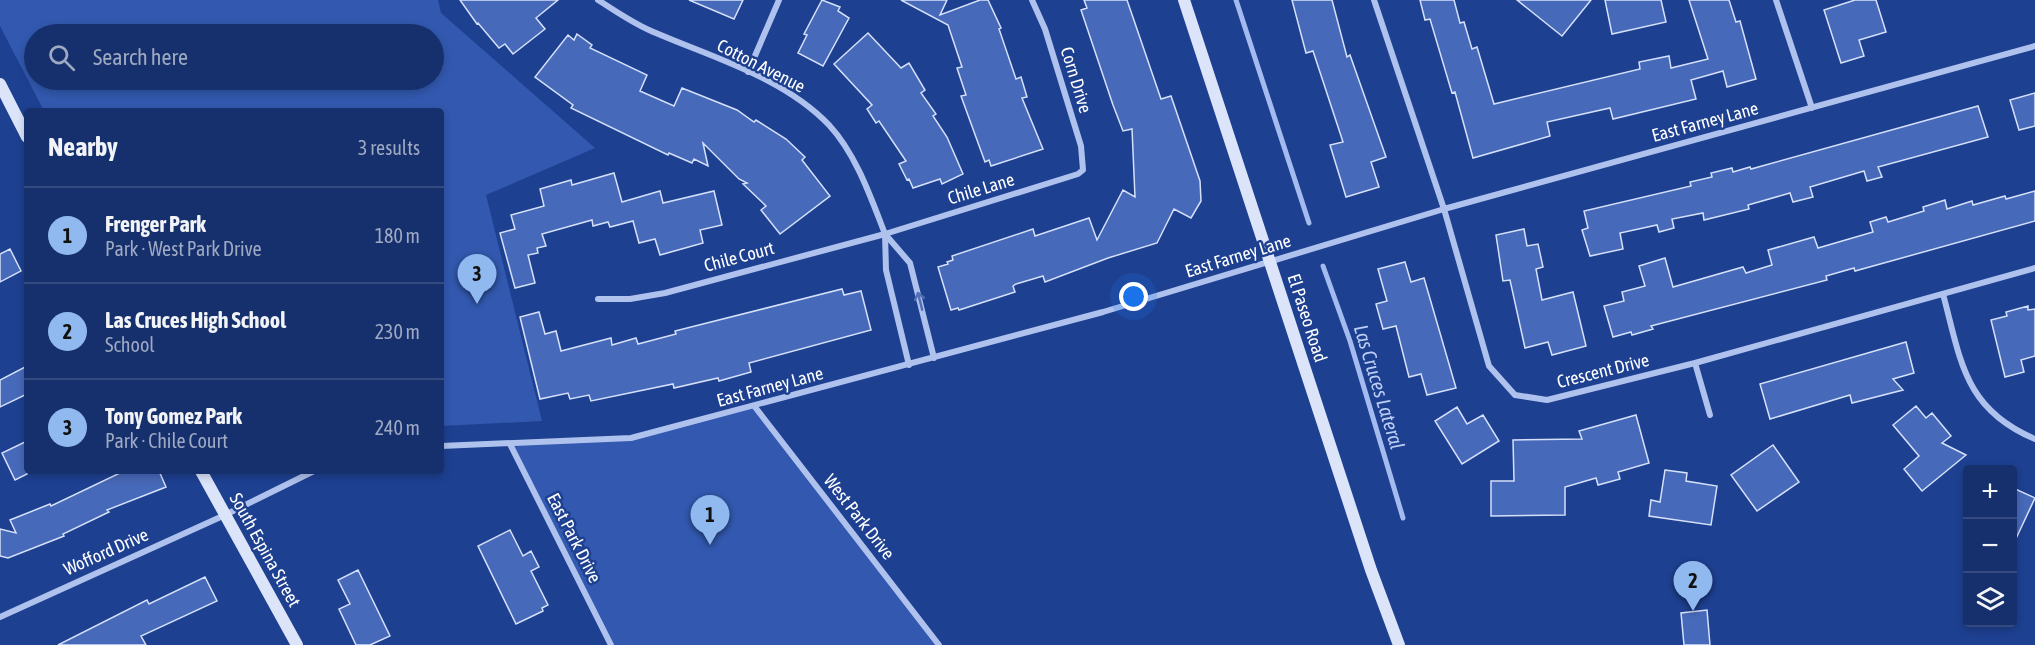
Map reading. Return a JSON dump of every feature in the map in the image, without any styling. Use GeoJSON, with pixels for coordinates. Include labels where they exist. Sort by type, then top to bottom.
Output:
{"type":"FeatureCollection","features":[{"type":"Feature","properties":{"kind":"main road","name":"El Paseo Road"},"geometry":{"type":"LineString","coordinates":[[1184,0],[1371,570],[1399,645]]}},
{"type":"Feature","properties":{"kind":"main road"},"geometry":{"type":"LineString","coordinates":[[0,84],[24,131]]}},
{"type":"Feature","properties":{"kind":"main road","name":"South Espina Street"},"geometry":{"type":"LineString","coordinates":[[203,474],[297,645]]}},
{"type":"Feature","properties":{"kind":"street","name":"Cotton Avenue"},"geometry":{"type":"LineString","coordinates":[[598,0],[646,28],[748,72],[795,96],[830,126],[851,157],[885,234],[910,263],[934,358]]}},
{"type":"Feature","properties":{"kind":"street"},"geometry":{"type":"LineString","coordinates":[[748,72],[779,0]]}},
{"type":"Feature","properties":{"kind":"street","name":"Corn Drive"},"geometry":{"type":"LineString","coordinates":[[1032,0],[1045,29],[1081,146],[1083,170]]}},
{"type":"Feature","properties":{"kind":"street","name":"Crescent Drive"},"geometry":{"type":"LineString","coordinates":[[1374,0],[1444,209],[1489,366],[1515,395],[1547,400],[1695,363],[2035,268]]}},
{"type":"Feature","properties":{"kind":"street"},"geometry":{"type":"LineString","coordinates":[[1776,0],[1812,108]]}},
{"type":"Feature","properties":{"kind":"street","name":"East Farney Lane"},"geometry":{"type":"LineString","coordinates":[[444,446],[631,438],[755,407],[1270,262],[1444,209],[2035,46]]}},
{"type":"Feature","properties":{"kind":"street","name":"Chile Lane"},"geometry":{"type":"LineString","coordinates":[[885,234],[1070,178],[1083,170]]}},
{"type":"Feature","properties":{"kind":"street","name":"Cotton Avenue"},"geometry":{"type":"LineString","coordinates":[[885,234],[886,270],[909,365]]}},
{"type":"Feature","properties":{"kind":"street","name":"Chile Court"},"geometry":{"type":"LineString","coordinates":[[598,299],[630,299],[665,293],[885,234]]}},
{"type":"Feature","properties":{"kind":"street"},"geometry":{"type":"LineString","coordinates":[[1943,294],[1964,374],[1986,409],[2020,433],[2035,439]]}},
{"type":"Feature","properties":{"kind":"street"},"geometry":{"type":"LineString","coordinates":[[1695,363],[1710,415]]}},
{"type":"Feature","properties":{"kind":"street","name":"West Park Drive"},"geometry":{"type":"LineString","coordinates":[[755,407],[939,645]]}},
{"type":"Feature","properties":{"kind":"street","name":"East Park Drive"},"geometry":{"type":"LineString","coordinates":[[510,444],[611,645]]}},
{"type":"Feature","properties":{"kind":"street"},"geometry":{"type":"LineString","coordinates":[[225,515],[308,474]]}},
{"type":"Feature","properties":{"kind":"street","name":"Wofford Drive"},"geometry":{"type":"LineString","coordinates":[[0,617],[225,515]]}},
{"type":"Feature","properties":{"kind":"shaded area"},"geometry":{"type":"Polygon","coordinates":[[[0,0],[438,0],[441,13],[595,148],[486,195],[542,421],[444,426],[444,108],[42,108],[33,90],[444,90],[444,24],[24,24],[24,72],[0,26],[0,0]]]}},
{"type":"Feature","properties":{"kind":"shaded area"},"geometry":{"type":"Polygon","coordinates":[[[755,407],[937,645],[610,645],[510,444],[631,438],[755,407]]]}},
{"type":"Feature","properties":{"kind":"building"},"geometry":{"type":"Polygon","coordinates":[[[460,0],[558,0],[536,18],[545,29],[513,54],[505,44],[499,48],[477,24],[460,0]]]}},
{"type":"Feature","properties":{"kind":"building"},"geometry":{"type":"Polygon","coordinates":[[[689,0],[743,0],[734,19],[689,0]]]}},
{"type":"Feature","properties":{"kind":"building"},"geometry":{"type":"Polygon","coordinates":[[[822,0],[840,7],[838,11],[849,18],[823,66],[798,53],[807,35],[804,34],[822,0]]]}},
{"type":"Feature","properties":{"kind":"building"},"geometry":{"type":"Polygon","coordinates":[[[901,0],[947,0],[940,15],[980,0],[988,0],[1001,28],[999,29],[1016,79],[1021,77],[1027,97],[1022,98],[1043,149],[991,166],[989,160],[985,162],[961,96],[966,95],[957,68],[962,67],[948,25],[901,0]]]}},
{"type":"Feature","properties":{"kind":"building"},"geometry":{"type":"Polygon","coordinates":[[[1084,0],[1127,0],[1161,99],[1171,96],[1200,181],[1201,201],[1191,218],[1174,209],[1157,243],[1108,258],[1045,282],[1043,276],[1016,284],[1013,286],[1015,292],[959,310],[958,308],[951,310],[938,267],[948,264],[947,262],[953,260],[952,256],[1033,229],[1035,236],[1089,218],[1097,240],[1123,190],[1135,197],[1132,129],[1123,131],[1113,105],[1081,10],[1087,8],[1084,0]]]}},
{"type":"Feature","properties":{"kind":"building"},"geometry":{"type":"Polygon","coordinates":[[[1292,0],[1332,0],[1347,57],[1350,55],[1386,157],[1371,162],[1379,187],[1346,197],[1330,145],[1343,142],[1313,51],[1306,53],[1292,0]]]}},
{"type":"Feature","properties":{"kind":"building"},"geometry":{"type":"Polygon","coordinates":[[[1420,0],[1454,0],[1460,23],[1464,22],[1472,49],[1477,47],[1494,104],[1640,69],[1639,62],[1669,56],[1671,68],[1708,59],[1689,0],[1729,0],[1736,22],[1740,21],[1756,79],[1727,87],[1723,71],[1691,80],[1696,99],[1613,119],[1610,108],[1547,122],[1550,136],[1473,158],[1455,92],[1452,93],[1430,19],[1425,20],[1420,0]]]}},
{"type":"Feature","properties":{"kind":"building"},"geometry":{"type":"Polygon","coordinates":[[[1517,0],[1591,0],[1562,36],[1517,0]]]}},
{"type":"Feature","properties":{"kind":"building"},"geometry":{"type":"Polygon","coordinates":[[[1605,0],[1661,0],[1666,22],[1612,34],[1605,0]]]}},
{"type":"Feature","properties":{"kind":"building"},"geometry":{"type":"Polygon","coordinates":[[[1855,0],[1876,0],[1886,32],[1859,40],[1864,56],[1841,63],[1824,10],[1855,0]]]}},
{"type":"Feature","properties":{"kind":"building"},"geometry":{"type":"Polygon","coordinates":[[[868,33],[901,68],[909,63],[925,90],[921,93],[936,114],[933,116],[947,137],[963,174],[942,184],[940,179],[913,188],[909,179],[907,180],[899,164],[906,161],[879,121],[876,123],[867,109],[872,105],[834,64],[868,33]]]}},
{"type":"Feature","properties":{"kind":"building"},"geometry":{"type":"Polygon","coordinates":[[[577,34],[592,45],[590,48],[647,75],[640,91],[674,106],[682,88],[737,110],[786,139],[805,157],[802,160],[830,196],[780,234],[761,210],[766,206],[743,184],[747,183],[739,179],[703,143],[708,166],[694,159],[692,163],[669,153],[668,155],[571,108],[573,105],[535,77],[568,35],[574,40],[577,34]]]}},
{"type":"Feature","properties":{"kind":"building"},"geometry":{"type":"Polygon","coordinates":[[[2035,93],[2035,126],[2019,130],[2010,100],[2035,93]]]}},
{"type":"Feature","properties":{"kind":"building"},"geometry":{"type":"Polygon","coordinates":[[[1978,106],[1988,137],[1878,167],[1882,177],[1867,181],[1864,171],[1810,187],[1813,197],[1793,202],[1790,193],[1748,205],[1749,209],[1704,220],[1703,213],[1672,219],[1674,228],[1659,232],[1657,225],[1620,233],[1623,249],[1590,256],[1582,230],[1588,228],[1584,211],[1691,186],[1690,182],[1712,177],[1711,173],[1732,168],[1733,172],[1750,167],[1751,169],[1978,106]]]}},
{"type":"Feature","properties":{"kind":"building"},"geometry":{"type":"Polygon","coordinates":[[[614,173],[622,202],[660,191],[663,203],[714,191],[722,225],[700,230],[703,243],[660,255],[655,239],[639,243],[633,221],[610,227],[608,222],[593,226],[592,220],[542,234],[546,246],[537,248],[538,253],[528,255],[535,283],[515,288],[500,233],[515,229],[511,215],[544,206],[540,189],[571,180],[572,185],[614,173]]]}},
{"type":"Feature","properties":{"kind":"building"},"geometry":{"type":"Polygon","coordinates":[[[2035,191],[2035,221],[1855,271],[1854,268],[1826,276],[1827,280],[1651,326],[1653,329],[1632,335],[1631,332],[1613,337],[1604,306],[1624,301],[1622,292],[1645,286],[1639,266],[1665,258],[1673,287],[1743,267],[1746,273],[1772,265],[1768,250],[1814,237],[1818,248],[1873,232],[1870,222],[1886,217],[1888,222],[1924,211],[1923,207],[1945,200],[1947,209],[1972,201],[1973,205],[2035,191]]]}},
{"type":"Feature","properties":{"kind":"building"},"geometry":{"type":"Polygon","coordinates":[[[1524,229],[1527,246],[1538,244],[1543,267],[1536,269],[1542,300],[1573,292],[1586,346],[1552,355],[1548,342],[1525,348],[1510,280],[1503,281],[1496,235],[1524,229]]]}},
{"type":"Feature","properties":{"kind":"building"},"geometry":{"type":"Polygon","coordinates":[[[10,249],[21,271],[0,282],[0,254],[10,249]]]}},
{"type":"Feature","properties":{"kind":"building"},"geometry":{"type":"Polygon","coordinates":[[[1405,262],[1411,282],[1424,278],[1456,388],[1427,395],[1421,374],[1409,377],[1396,326],[1383,329],[1376,304],[1387,301],[1378,269],[1405,262]]]}},
{"type":"Feature","properties":{"kind":"building"},"geometry":{"type":"Polygon","coordinates":[[[842,289],[844,295],[861,291],[871,330],[749,363],[751,372],[719,381],[718,378],[674,388],[673,384],[591,401],[589,395],[570,399],[568,393],[540,399],[520,317],[539,312],[545,334],[556,331],[561,351],[611,338],[612,345],[636,338],[638,344],[676,334],[675,331],[842,289]]]}},
{"type":"Feature","properties":{"kind":"building"},"geometry":{"type":"Polygon","coordinates":[[[2028,306],[2028,310],[2035,309],[2035,356],[2021,360],[2024,372],[2005,377],[1991,320],[2007,316],[2006,312],[2028,306]]]}},
{"type":"Feature","properties":{"kind":"building"},"geometry":{"type":"Polygon","coordinates":[[[1906,342],[1914,373],[1893,379],[1903,390],[1852,403],[1850,395],[1770,419],[1760,384],[1906,342]]]}},
{"type":"Feature","properties":{"kind":"building"},"geometry":{"type":"Polygon","coordinates":[[[24,368],[24,395],[0,407],[0,380],[24,368]]]}},
{"type":"Feature","properties":{"kind":"building"},"geometry":{"type":"Polygon","coordinates":[[[1916,406],[1926,418],[1932,413],[1951,436],[1942,443],[1966,455],[1922,491],[1904,469],[1919,456],[1893,425],[1916,406]]]}},
{"type":"Feature","properties":{"kind":"building"},"geometry":{"type":"Polygon","coordinates":[[[1457,407],[1467,424],[1483,415],[1499,441],[1462,464],[1435,421],[1457,407]]]}},
{"type":"Feature","properties":{"kind":"building"},"geometry":{"type":"Polygon","coordinates":[[[1636,415],[1649,463],[1618,472],[1620,479],[1598,485],[1596,478],[1565,487],[1565,515],[1491,516],[1491,481],[1514,481],[1513,440],[1582,439],[1579,431],[1636,415]]]}},
{"type":"Feature","properties":{"kind":"building"},"geometry":{"type":"Polygon","coordinates":[[[24,442],[24,474],[27,474],[15,480],[2,453],[24,442]]]}},
{"type":"Feature","properties":{"kind":"building"},"geometry":{"type":"Polygon","coordinates":[[[1773,445],[1799,482],[1757,511],[1731,475],[1773,445]]]}},
{"type":"Feature","properties":{"kind":"building"},"geometry":{"type":"Polygon","coordinates":[[[1665,470],[1687,473],[1686,481],[1717,486],[1711,525],[1649,516],[1651,500],[1660,502],[1665,470]]]}},
{"type":"Feature","properties":{"kind":"building"},"geometry":{"type":"Polygon","coordinates":[[[118,474],[160,474],[166,487],[107,510],[109,512],[63,534],[64,536],[8,558],[0,556],[0,529],[16,533],[10,520],[50,504],[51,506],[118,474]]]}},
{"type":"Feature","properties":{"kind":"building"},"geometry":{"type":"Polygon","coordinates":[[[2017,490],[2035,498],[2017,536],[2017,490]]]}},
{"type":"Feature","properties":{"kind":"building"},"geometry":{"type":"Polygon","coordinates":[[[510,530],[523,556],[531,551],[539,567],[531,571],[548,605],[542,608],[543,611],[516,624],[478,546],[510,530]]]}},
{"type":"Feature","properties":{"kind":"building"},"geometry":{"type":"Polygon","coordinates":[[[358,570],[390,636],[370,645],[356,645],[339,609],[350,604],[338,580],[358,570]]]}},
{"type":"Feature","properties":{"kind":"building"},"geometry":{"type":"Polygon","coordinates":[[[205,577],[217,601],[141,636],[146,645],[58,645],[147,600],[149,604],[205,577]]]}},
{"type":"Feature","properties":{"kind":"building"},"geometry":{"type":"Polygon","coordinates":[[[1707,610],[1710,645],[1684,645],[1681,613],[1707,610]]]}},
{"type":"Feature","properties":{"kind":"waterway","name":"Las Cruces Lateral"},"geometry":{"type":"LineString","coordinates":[[1236,0],[1309,223]]}},
{"type":"Feature","properties":{"kind":"waterway","name":"Las Cruces Lateral"},"geometry":{"type":"LineString","coordinates":[[1323,266],[1350,341],[1403,518]]}},
{"type":"Feature","properties":{"kind":"place","name":"Tony Gomez Park"},"geometry":{"type":"Point","coordinates":[477,304]}},
{"type":"Feature","properties":{"kind":"place","name":"Frenger Park"},"geometry":{"type":"Point","coordinates":[710,545]}},
{"type":"Feature","properties":{"kind":"place","name":"Las Cruces High School"},"geometry":{"type":"Point","coordinates":[1693,611]}}]}
